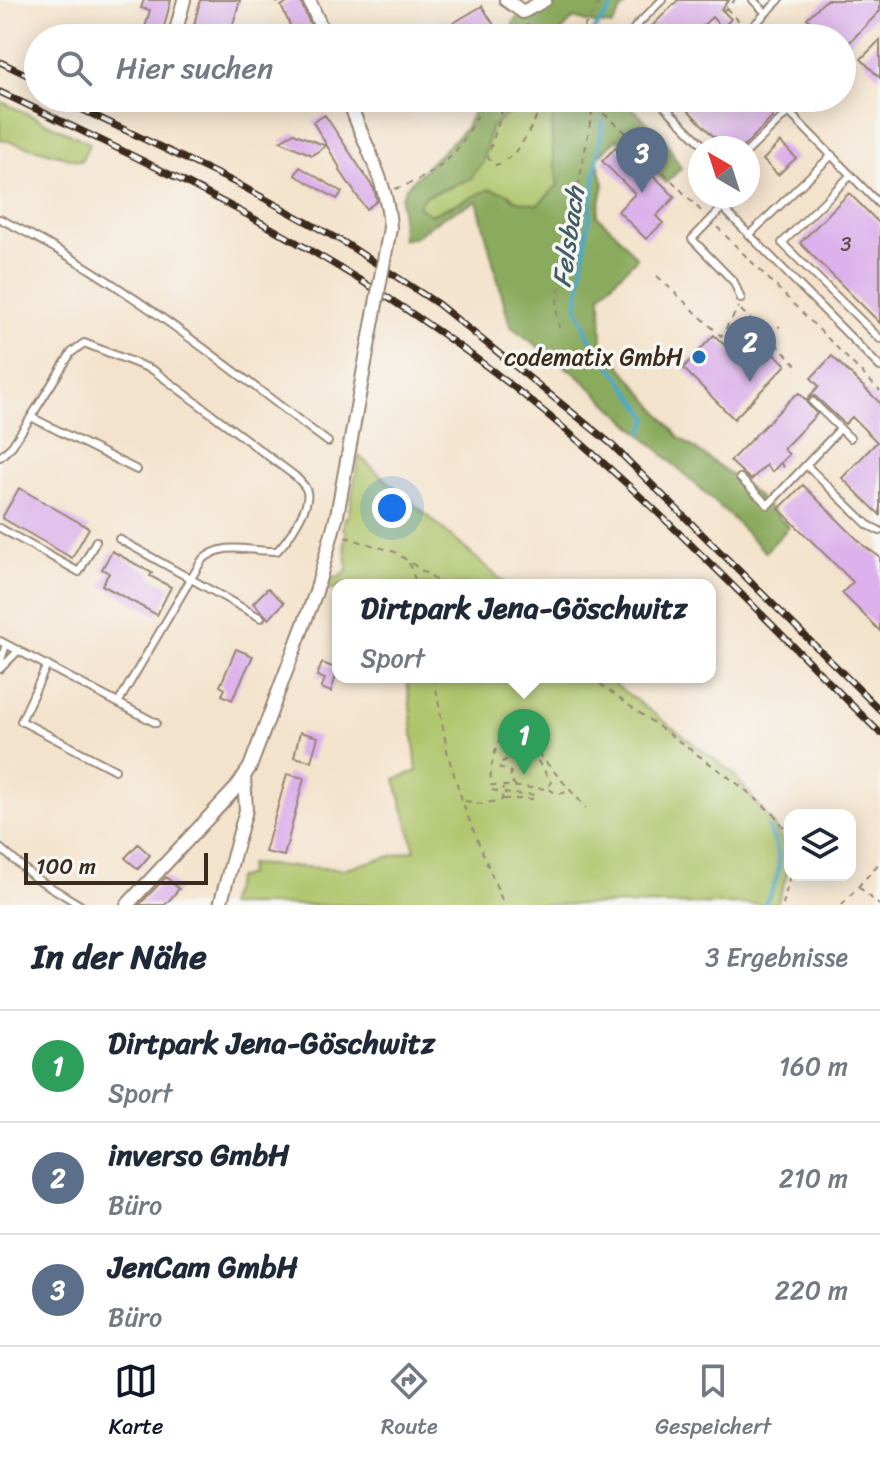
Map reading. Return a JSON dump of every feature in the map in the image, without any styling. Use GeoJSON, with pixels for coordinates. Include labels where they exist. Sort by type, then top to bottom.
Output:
{"type":"FeatureCollection","features":[{"type":"Feature","properties":{"kind":"street"},"geometry":{"type":"LineString","coordinates":[[178,24],[184,0]]}},
{"type":"Feature","properties":{"kind":"street"},"geometry":{"type":"LineString","coordinates":[[309,0],[320,24]]}},
{"type":"Feature","properties":{"kind":"street"},"geometry":{"type":"LineString","coordinates":[[506,0],[523,12],[545,0]]}},
{"type":"Feature","properties":{"kind":"street"},"geometry":{"type":"LineString","coordinates":[[127,905],[244,777],[316,592],[334,534],[390,228],[386,192],[353,112]]}},
{"type":"Feature","properties":{"kind":"street"},"geometry":{"type":"LineString","coordinates":[[220,905],[246,810],[244,777]]}},
{"type":"Feature","properties":{"kind":"lane"},"geometry":{"type":"LineString","coordinates":[[642,24],[662,0]]}},
{"type":"Feature","properties":{"kind":"lane"},"geometry":{"type":"LineString","coordinates":[[753,0],[766,13]]}},
{"type":"Feature","properties":{"kind":"lane"},"geometry":{"type":"LineString","coordinates":[[754,24],[779,0]]}},
{"type":"Feature","properties":{"kind":"lane"},"geometry":{"type":"LineString","coordinates":[[670,112],[694,136]]}},
{"type":"Feature","properties":{"kind":"lane"},"geometry":{"type":"LineString","coordinates":[[760,139],[788,112],[880,205]]}},
{"type":"Feature","properties":{"kind":"lane"},"geometry":{"type":"LineString","coordinates":[[749,235],[832,155]]}},
{"type":"Feature","properties":{"kind":"lane"},"geometry":{"type":"LineString","coordinates":[[851,175],[782,243],[880,339]]}},
{"type":"Feature","properties":{"kind":"lane"},"geometry":{"type":"LineString","coordinates":[[741,299],[734,282],[692,239],[722,208],[880,367]]}},
{"type":"Feature","properties":{"kind":"lane"},"geometry":{"type":"LineString","coordinates":[[0,219],[42,239],[136,298],[328,442]]}},
{"type":"Feature","properties":{"kind":"lane"},"geometry":{"type":"LineString","coordinates":[[0,457],[12,446],[71,353],[84,343],[153,370],[295,476],[307,489],[308,501],[287,542],[277,551],[226,548],[213,551],[202,560],[118,703]]}},
{"type":"Feature","properties":{"kind":"lane"},"geometry":{"type":"LineString","coordinates":[[813,402],[850,438]]}},
{"type":"Feature","properties":{"kind":"lane"},"geometry":{"type":"LineString","coordinates":[[31,417],[137,470]]}},
{"type":"Feature","properties":{"kind":"lane"},"geometry":{"type":"LineString","coordinates":[[740,478],[768,505],[840,429]]}},
{"type":"Feature","properties":{"kind":"lane"},"geometry":{"type":"LineString","coordinates":[[806,465],[868,525],[880,531]]}},
{"type":"Feature","properties":{"kind":"lane"},"geometry":{"type":"LineString","coordinates":[[0,528],[79,572],[96,541]]}},
{"type":"Feature","properties":{"kind":"lane"},"geometry":{"type":"LineString","coordinates":[[119,539],[261,618]]}},
{"type":"Feature","properties":{"kind":"lane"},"geometry":{"type":"LineString","coordinates":[[0,666],[3,642],[156,723]]}},
{"type":"Feature","properties":{"kind":"lane"},"geometry":{"type":"LineString","coordinates":[[0,666],[19,650]]}},
{"type":"Feature","properties":{"kind":"lane"},"geometry":{"type":"LineString","coordinates":[[47,665],[21,721],[115,770]]}},
{"type":"Feature","properties":{"kind":"lane"},"geometry":{"type":"LineString","coordinates":[[0,848],[34,877],[80,905]]}},
{"type":"Feature","properties":{"kind":"path"},"geometry":{"type":"LineString","coordinates":[[276,3],[283,0]]}},
{"type":"Feature","properties":{"kind":"path"},"geometry":{"type":"LineString","coordinates":[[586,24],[601,0]]}},
{"type":"Feature","properties":{"kind":"path"},"geometry":{"type":"LineString","coordinates":[[735,0],[725,10],[741,24]]}},
{"type":"Feature","properties":{"kind":"path"},"geometry":{"type":"LineString","coordinates":[[517,24],[523,12]]}},
{"type":"Feature","properties":{"kind":"path"},"geometry":{"type":"LineString","coordinates":[[386,192],[417,182],[440,168],[467,135],[479,112]]}},
{"type":"Feature","properties":{"kind":"path"},"geometry":{"type":"LineString","coordinates":[[502,112],[488,156],[496,165],[516,150],[538,112]]}},
{"type":"Feature","properties":{"kind":"path"},"geometry":{"type":"LineString","coordinates":[[559,328],[556,308],[592,112]]}},
{"type":"Feature","properties":{"kind":"path"},"geometry":{"type":"LineString","coordinates":[[601,112],[622,129],[703,213]]}},
{"type":"Feature","properties":{"kind":"path"},"geometry":{"type":"LineString","coordinates":[[714,224],[880,391]]}},
{"type":"Feature","properties":{"kind":"path"},"geometry":{"type":"LineString","coordinates":[[657,276],[721,336],[741,299]]}},
{"type":"Feature","properties":{"kind":"path"},"geometry":{"type":"LineString","coordinates":[[739,307],[797,365]]}},
{"type":"Feature","properties":{"kind":"path"},"geometry":{"type":"LineString","coordinates":[[769,337],[780,326]]}},
{"type":"Feature","properties":{"kind":"path"},"geometry":{"type":"LineString","coordinates":[[334,534],[395,552],[434,579]]}},
{"type":"Feature","properties":{"kind":"path"},"geometry":{"type":"LineString","coordinates":[[408,562],[415,579]]}},
{"type":"Feature","properties":{"kind":"path"},"geometry":{"type":"LineString","coordinates":[[435,683],[448,756],[504,905]]}},
{"type":"Feature","properties":{"kind":"path"},"geometry":{"type":"LineString","coordinates":[[598,683],[738,784],[774,814],[784,827]]}},
{"type":"Feature","properties":{"kind":"path"},"geometry":{"type":"LineString","coordinates":[[568,792],[557,794],[547,789],[491,785],[492,762],[505,730],[515,727],[568,792],[586,808]]}},
{"type":"Feature","properties":{"kind":"path"},"geometry":{"type":"LineString","coordinates":[[518,788],[510,780],[511,772],[500,768],[499,763],[523,753],[536,754],[551,782],[547,789]]}},
{"type":"Feature","properties":{"kind":"path"},"geometry":{"type":"LineString","coordinates":[[502,800],[503,787]]}},
{"type":"Feature","properties":{"kind":"path"},"geometry":{"type":"LineString","coordinates":[[462,800],[481,804],[538,797],[492,790]]}},
{"type":"Feature","properties":{"kind":"path"},"geometry":{"type":"LineString","coordinates":[[842,905],[880,862]]}},
{"type":"Feature","properties":{"kind":"path"},"geometry":{"type":"LineString","coordinates":[[783,905],[789,881]]}},
{"type":"Feature","properties":{"kind":"path"},"geometry":{"type":"LineString","coordinates":[[858,887],[879,905]]}},
{"type":"Feature","properties":{"kind":"green space"},"geometry":{"type":"Polygon","coordinates":[[[543,0],[631,0],[613,24],[589,23],[574,18],[568,24],[513,24],[543,0]]]}},
{"type":"Feature","properties":{"kind":"green space"},"geometry":{"type":"Polygon","coordinates":[[[0,101],[90,143],[81,161],[0,139],[0,101]]]}},
{"type":"Feature","properties":{"kind":"green space"},"geometry":{"type":"Polygon","coordinates":[[[473,112],[509,112],[490,128],[483,162],[470,179],[425,196],[418,206],[431,215],[490,189],[509,194],[514,200],[538,205],[558,185],[553,152],[554,112],[637,112],[667,143],[681,168],[666,183],[634,151],[616,139],[597,158],[604,184],[597,216],[637,258],[601,294],[602,343],[679,437],[749,488],[789,527],[765,552],[577,375],[510,326],[477,201],[444,216],[413,238],[402,239],[401,197],[406,187],[465,129],[473,112]]]}},
{"type":"Feature","properties":{"kind":"green space"},"geometry":{"type":"Polygon","coordinates":[[[554,112],[553,152],[558,185],[538,205],[514,200],[490,189],[430,215],[417,207],[425,196],[452,187],[483,161],[490,128],[508,114],[554,112]]]}},
{"type":"Feature","properties":{"kind":"green space"},"geometry":{"type":"Polygon","coordinates":[[[359,456],[500,579],[332,579],[332,589],[325,587],[328,579],[339,577],[347,568],[346,533],[343,528],[345,517],[348,517],[359,456]]]}},
{"type":"Feature","properties":{"kind":"green space"},"geometry":{"type":"Polygon","coordinates":[[[408,683],[613,683],[733,773],[772,823],[784,844],[785,881],[777,904],[227,905],[236,879],[248,875],[249,864],[342,869],[415,850],[395,779],[417,771],[408,683]]]}},
{"type":"Feature","properties":{"kind":"building"},"geometry":{"type":"Polygon","coordinates":[[[144,0],[171,0],[165,24],[146,24],[150,10],[141,8],[144,0]]]}},
{"type":"Feature","properties":{"kind":"building"},"geometry":{"type":"Polygon","coordinates":[[[200,0],[240,0],[233,24],[194,24],[200,0]]]}},
{"type":"Feature","properties":{"kind":"building"},"geometry":{"type":"Polygon","coordinates":[[[300,0],[310,24],[289,24],[281,6],[300,0]]]}},
{"type":"Feature","properties":{"kind":"building"},"geometry":{"type":"Polygon","coordinates":[[[678,0],[729,0],[721,9],[731,19],[726,24],[718,24],[712,17],[705,24],[654,24],[678,0]]]}},
{"type":"Feature","properties":{"kind":"building"},"geometry":{"type":"Polygon","coordinates":[[[826,0],[880,0],[880,11],[856,36],[856,24],[813,24],[807,18],[826,0]]]}},
{"type":"Feature","properties":{"kind":"building"},"geometry":{"type":"Polygon","coordinates":[[[482,6],[493,24],[452,24],[482,6]]]}},
{"type":"Feature","properties":{"kind":"building"},"geometry":{"type":"Polygon","coordinates":[[[880,40],[880,78],[861,59],[880,40]]]}},
{"type":"Feature","properties":{"kind":"building"},"geometry":{"type":"Polygon","coordinates":[[[690,112],[768,112],[773,117],[754,136],[713,136],[690,112]]]}},
{"type":"Feature","properties":{"kind":"building"},"geometry":{"type":"Polygon","coordinates":[[[325,115],[374,189],[377,201],[366,209],[313,122],[325,115]]]}},
{"type":"Feature","properties":{"kind":"building"},"geometry":{"type":"Polygon","coordinates":[[[294,133],[326,146],[312,155],[280,141],[294,133]]]}},
{"type":"Feature","properties":{"kind":"building"},"geometry":{"type":"Polygon","coordinates":[[[780,142],[796,158],[778,175],[763,160],[780,142]]]}},
{"type":"Feature","properties":{"kind":"building"},"geometry":{"type":"Polygon","coordinates":[[[616,147],[649,179],[653,175],[675,197],[656,216],[663,223],[646,239],[618,211],[635,194],[602,161],[616,147]]]}},
{"type":"Feature","properties":{"kind":"building"},"geometry":{"type":"Polygon","coordinates":[[[300,167],[342,192],[337,199],[295,175],[300,167]]]}},
{"type":"Feature","properties":{"kind":"building"},"geometry":{"type":"Polygon","coordinates":[[[849,193],[880,224],[880,323],[800,243],[849,193]]]}},
{"type":"Feature","properties":{"kind":"building"},"geometry":{"type":"Polygon","coordinates":[[[714,335],[746,366],[766,345],[786,365],[734,419],[683,368],[714,335]]]}},
{"type":"Feature","properties":{"kind":"building"},"geometry":{"type":"Polygon","coordinates":[[[832,356],[880,403],[880,515],[842,478],[877,442],[852,417],[845,424],[815,396],[809,397],[807,403],[817,414],[783,449],[789,454],[772,472],[766,465],[751,480],[730,461],[793,397],[799,393],[806,400],[819,386],[811,378],[832,356]]]}},
{"type":"Feature","properties":{"kind":"building"},"geometry":{"type":"Polygon","coordinates":[[[803,485],[864,546],[880,557],[880,631],[842,593],[853,582],[779,509],[803,485]]]}},
{"type":"Feature","properties":{"kind":"building"},"geometry":{"type":"Polygon","coordinates":[[[19,488],[89,528],[72,558],[2,518],[19,488]]]}},
{"type":"Feature","properties":{"kind":"building"},"geometry":{"type":"Polygon","coordinates":[[[112,551],[171,587],[157,615],[102,585],[109,573],[102,569],[112,551]]]}},
{"type":"Feature","properties":{"kind":"building"},"geometry":{"type":"Polygon","coordinates":[[[268,588],[284,603],[269,619],[253,603],[268,588]]]}},
{"type":"Feature","properties":{"kind":"building"},"geometry":{"type":"Polygon","coordinates":[[[236,649],[253,656],[232,700],[222,695],[225,689],[220,686],[236,649]]]}},
{"type":"Feature","properties":{"kind":"building"},"geometry":{"type":"Polygon","coordinates":[[[322,663],[332,667],[331,692],[321,688],[325,679],[317,676],[322,663]]]}},
{"type":"Feature","properties":{"kind":"building"},"geometry":{"type":"Polygon","coordinates":[[[300,732],[318,737],[311,761],[294,757],[300,732]]]}},
{"type":"Feature","properties":{"kind":"building"},"geometry":{"type":"Polygon","coordinates":[[[287,774],[304,778],[284,856],[265,852],[287,774]]]}},
{"type":"Feature","properties":{"kind":"building"},"geometry":{"type":"Polygon","coordinates":[[[138,844],[150,855],[138,869],[125,858],[138,844]]]}},
{"type":"Feature","properties":{"kind":"building"},"geometry":{"type":"Polygon","coordinates":[[[166,877],[179,889],[165,905],[139,905],[166,877]]]}},
{"type":"Feature","properties":{"kind":"waterway","name":"Felsbach"},"geometry":{"type":"LineString","coordinates":[[599,24],[618,0]]}},
{"type":"Feature","properties":{"kind":"waterway","name":"Felsbach"},"geometry":{"type":"LineString","coordinates":[[603,121],[577,305],[588,335],[645,412],[648,419],[642,433]]}},
{"type":"Feature","properties":{"kind":"waterway"},"geometry":{"type":"LineString","coordinates":[[764,905],[779,867],[777,849],[768,828]]}},
{"type":"Feature","properties":{"kind":"railway"},"geometry":{"type":"LineString","coordinates":[[0,62],[24,73]]}},
{"type":"Feature","properties":{"kind":"railway"},"geometry":{"type":"LineString","coordinates":[[0,92],[24,103]]}},
{"type":"Feature","properties":{"kind":"railway"},"geometry":{"type":"LineString","coordinates":[[42,112],[270,227],[399,304],[461,347],[569,432],[615,473],[880,733]]}},
{"type":"Feature","properties":{"kind":"railway"},"geometry":{"type":"LineString","coordinates":[[87,112],[238,184],[345,243],[438,304],[610,443],[880,710]]}},
{"type":"Feature","properties":{"kind":"place","name":"JenCam GmbH"},"geometry":{"type":"Point","coordinates":[642,193]}},
{"type":"Feature","properties":{"kind":"place","name":"codematix GmbH"},"geometry":{"type":"Point","coordinates":[699,357]}},
{"type":"Feature","properties":{"kind":"place","name":"inverso GmbH"},"geometry":{"type":"Point","coordinates":[750,382]}},
{"type":"Feature","properties":{"kind":"place","name":"Dirtpark Jena-Göschwitz"},"geometry":{"type":"Point","coordinates":[524,775]}}]}
